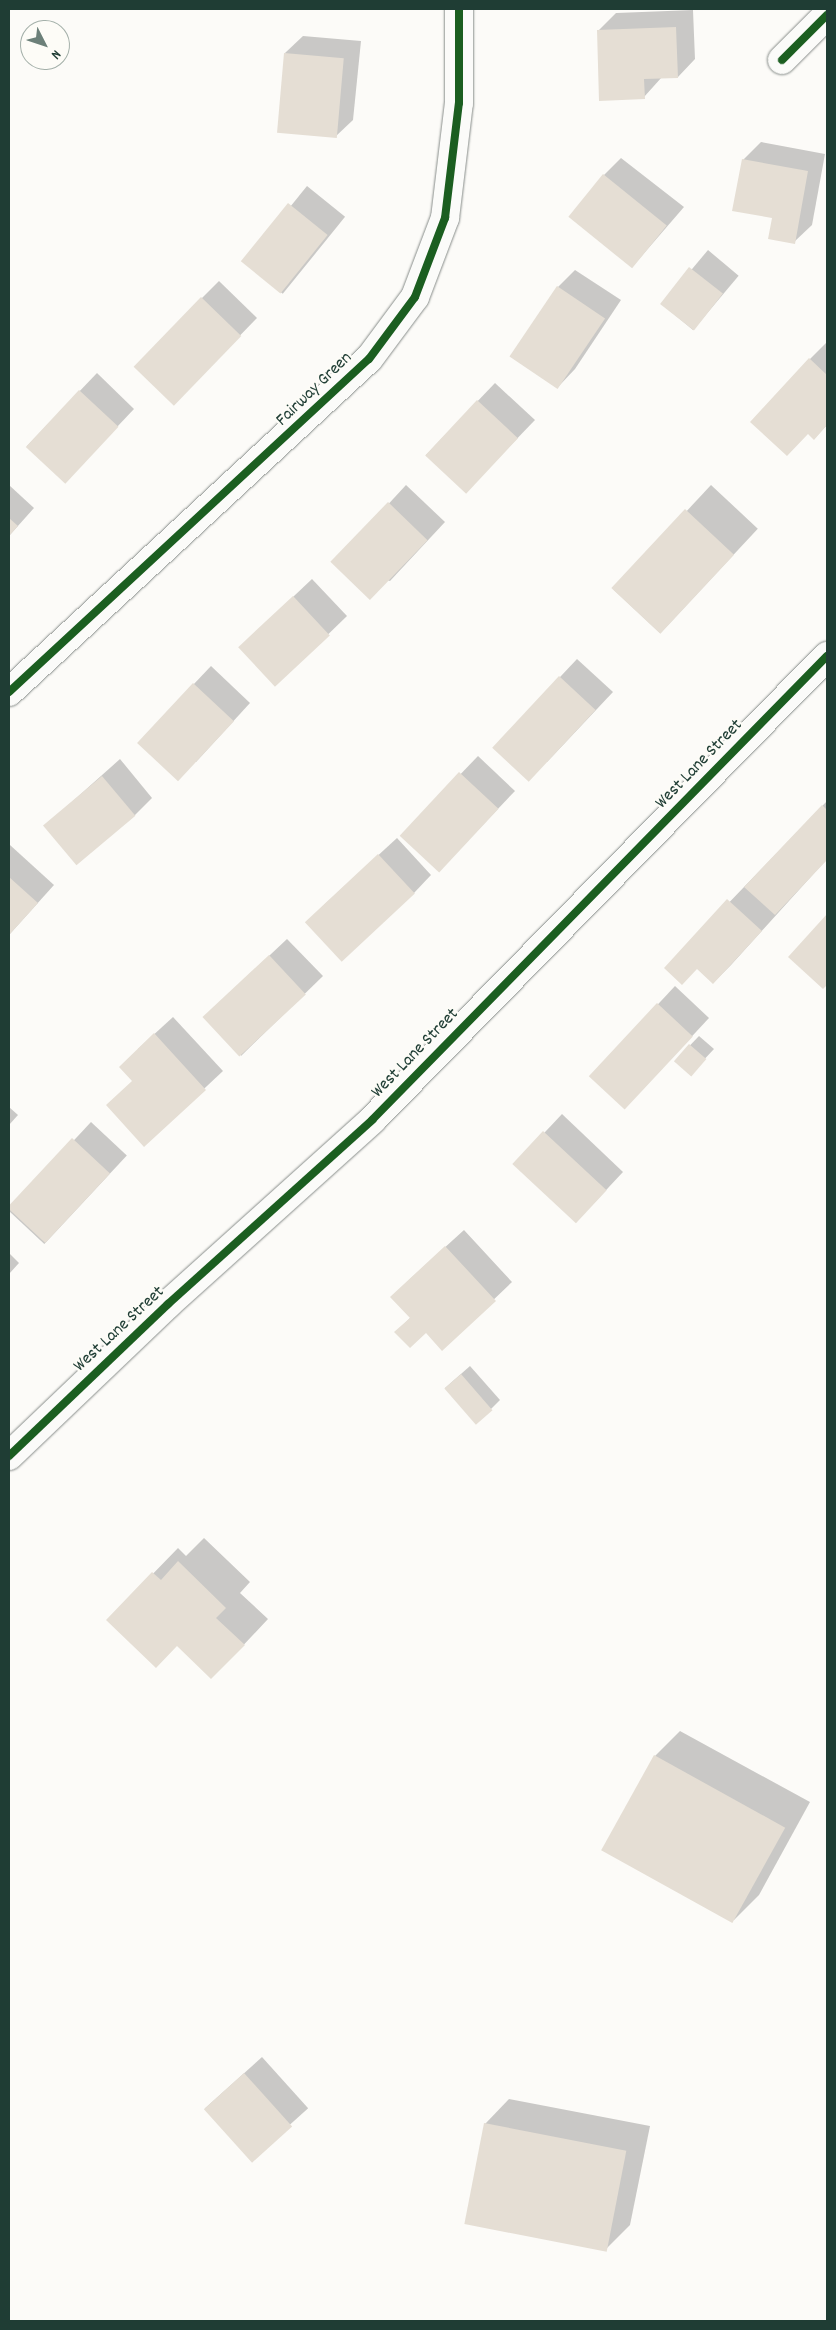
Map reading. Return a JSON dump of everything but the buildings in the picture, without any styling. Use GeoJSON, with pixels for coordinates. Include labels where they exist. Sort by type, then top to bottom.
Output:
{"type":"FeatureCollection","features":[{"type":"Feature","properties":{"kind":"street","name":"Fairway Green"},"geometry":{"type":"LineString","coordinates":[[9,692],[369,360],[415,297],[444,218],[459,103],[459,10]]}},
{"type":"Feature","properties":{"kind":"street"},"geometry":{"type":"LineString","coordinates":[[782,60],[827,15]]}},
{"type":"Feature","properties":{"kind":"street","name":"West Lane Street"},"geometry":{"type":"LineString","coordinates":[[9,1456],[168,1304],[372,1120],[827,656]]}},
{"type":"Feature","properties":{"kind":"cycle path"},"geometry":{"type":"LineString","coordinates":[[9,692],[369,359],[415,297],[445,218],[459,103],[459,10]]}},
{"type":"Feature","properties":{"kind":"cycle path"},"geometry":{"type":"LineString","coordinates":[[782,60],[827,15]]}},
{"type":"Feature","properties":{"kind":"cycle path"},"geometry":{"type":"LineString","coordinates":[[9,1456],[168,1304],[372,1120],[827,656]]}}]}
